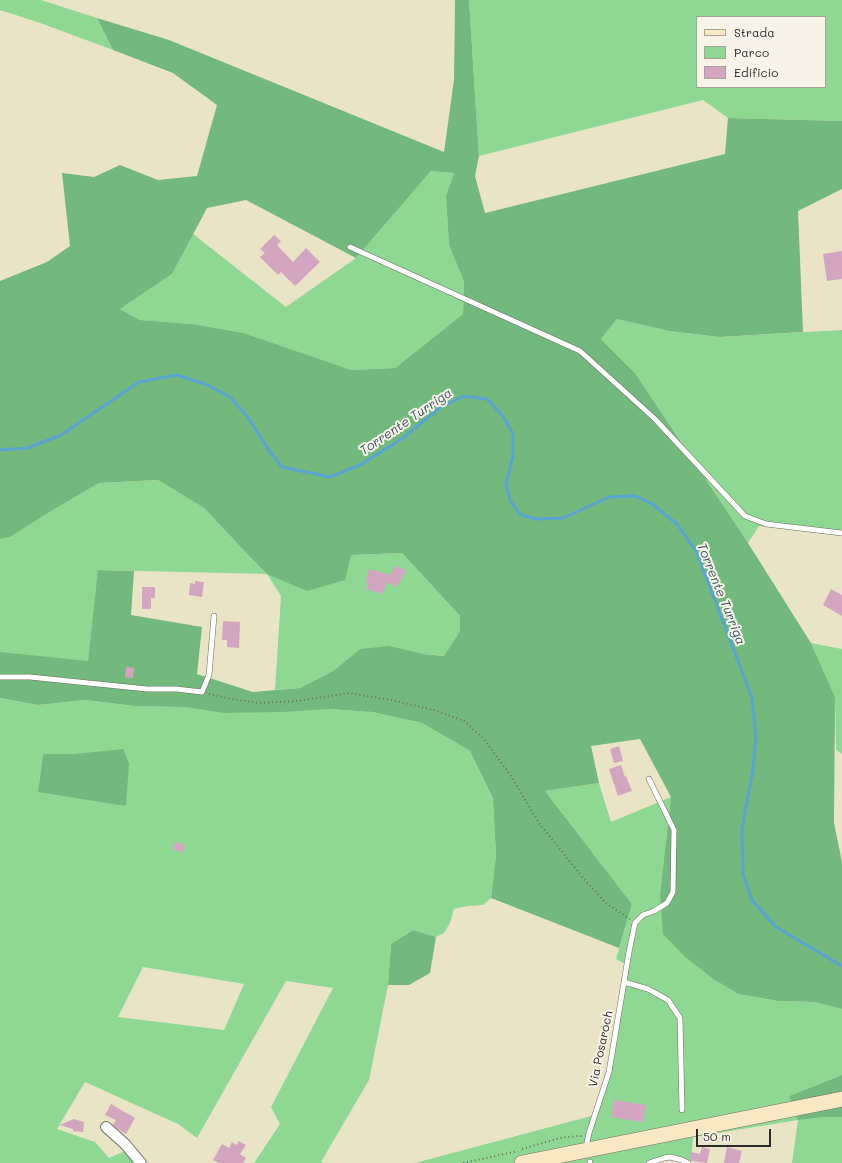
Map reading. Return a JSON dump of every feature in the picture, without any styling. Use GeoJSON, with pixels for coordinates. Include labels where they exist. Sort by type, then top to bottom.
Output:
{"type":"FeatureCollection","features":[{"type":"Feature","properties":{"kind":"main road"},"geometry":{"type":"LineString","coordinates":[[522,1163],[842,1099]]}},
{"type":"Feature","properties":{"kind":"street"},"geometry":{"type":"LineString","coordinates":[[106,1127],[125,1144],[141,1163]]}},
{"type":"Feature","properties":{"kind":"lane"},"geometry":{"type":"LineString","coordinates":[[350,247],[580,351],[655,419],[745,516],[766,524],[842,533]]}},
{"type":"Feature","properties":{"kind":"lane"},"geometry":{"type":"LineString","coordinates":[[0,677],[30,677],[147,689],[176,689],[202,692],[209,675],[214,616]]}},
{"type":"Feature","properties":{"kind":"lane"},"geometry":{"type":"LineString","coordinates":[[635,923],[643,915],[654,911],[667,903],[673,892],[674,830],[649,779]]}},
{"type":"Feature","properties":{"kind":"lane","name":"Via Posaroch"},"geometry":{"type":"LineString","coordinates":[[588,1140],[609,1072],[628,952],[635,923]]}},
{"type":"Feature","properties":{"kind":"lane"},"geometry":{"type":"LineString","coordinates":[[624,982],[648,989],[668,1000],[680,1018],[682,1110]]}},
{"type":"Feature","properties":{"kind":"lane"},"geometry":{"type":"LineString","coordinates":[[649,1163],[670,1156],[688,1163]]}},
{"type":"Feature","properties":{"kind":"path"},"geometry":{"type":"LineString","coordinates":[[202,692],[231,699],[260,703],[296,702],[349,692],[434,710],[464,721],[488,744],[511,776],[539,823],[584,879],[607,904],[635,923]]}},
{"type":"Feature","properties":{"kind":"path"},"geometry":{"type":"LineString","coordinates":[[463,1163],[510,1153],[560,1138],[577,1136],[588,1140]]}},
{"type":"Feature","properties":{"kind":"green space"},"geometry":{"type":"Polygon","coordinates":[[[0,0],[41,0],[97,18],[113,50],[0,10],[0,0]]]}},
{"type":"Feature","properties":{"kind":"green space"},"geometry":{"type":"Polygon","coordinates":[[[455,0],[469,0],[479,156],[475,176],[485,213],[725,154],[728,118],[842,121],[842,189],[798,211],[803,332],[720,337],[669,331],[617,319],[601,339],[635,373],[748,543],[811,643],[835,697],[834,823],[842,862],[842,1009],[814,1002],[778,1001],[738,994],[713,979],[685,957],[663,934],[660,894],[671,797],[640,739],[591,746],[599,783],[545,791],[632,904],[619,948],[491,898],[496,856],[493,799],[470,751],[422,723],[372,712],[328,709],[282,712],[225,713],[185,707],[135,706],[85,700],[38,705],[0,698],[0,652],[88,661],[98,570],[134,571],[131,615],[202,627],[197,674],[253,692],[300,688],[333,671],[360,649],[389,646],[423,654],[444,656],[460,631],[460,616],[402,553],[351,555],[345,580],[307,591],[267,574],[204,508],[158,480],[99,483],[10,537],[0,539],[0,281],[47,262],[70,246],[62,173],[94,177],[120,165],[158,180],[197,176],[217,105],[173,73],[113,50],[97,18],[169,40],[444,152],[454,80],[455,0]],[[431,171],[356,258],[246,200],[207,208],[172,274],[120,309],[140,320],[191,324],[243,333],[351,370],[395,368],[463,314],[464,282],[449,245],[446,196],[454,173],[431,171]]]}},
{"type":"Feature","properties":{"kind":"green space"},"geometry":{"type":"Polygon","coordinates":[[[469,0],[842,0],[842,121],[728,118],[703,100],[479,156],[469,0]]]}},
{"type":"Feature","properties":{"kind":"green space"},"geometry":{"type":"Polygon","coordinates":[[[431,171],[454,173],[446,196],[449,245],[464,282],[463,314],[395,368],[351,370],[302,354],[191,324],[140,320],[120,309],[172,274],[193,234],[286,307],[356,258],[431,171]]]}},
{"type":"Feature","properties":{"kind":"green space"},"geometry":{"type":"Polygon","coordinates":[[[617,319],[669,331],[720,337],[842,330],[842,536],[759,526],[748,543],[635,373],[601,339],[617,319]]]}},
{"type":"Feature","properties":{"kind":"green space"},"geometry":{"type":"Polygon","coordinates":[[[158,480],[204,508],[237,543],[351,555],[402,553],[460,616],[460,631],[444,656],[360,649],[333,671],[300,688],[275,690],[281,596],[267,574],[99,570],[88,661],[0,661],[0,539],[10,537],[99,483],[158,480]]]}},
{"type":"Feature","properties":{"kind":"green space"},"geometry":{"type":"Polygon","coordinates":[[[811,643],[842,649],[842,754],[836,750],[835,697],[811,643]]]}},
{"type":"Feature","properties":{"kind":"green space"},"geometry":{"type":"Polygon","coordinates":[[[0,698],[38,705],[85,700],[135,706],[328,709],[372,712],[422,723],[470,751],[493,800],[496,856],[491,898],[483,905],[454,909],[450,923],[444,933],[436,937],[413,930],[391,944],[388,985],[369,1080],[321,1162],[325,1163],[254,1163],[280,1124],[271,1107],[333,988],[286,981],[197,1138],[178,1124],[85,1082],[57,1129],[95,1142],[109,1158],[134,1147],[144,1163],[0,1163],[0,698]],[[43,754],[38,792],[75,754],[43,754]],[[143,967],[118,1017],[224,1030],[244,984],[143,967]]]}},
{"type":"Feature","properties":{"kind":"green space"},"geometry":{"type":"Polygon","coordinates":[[[123,749],[129,763],[126,806],[38,792],[43,754],[75,754],[123,749]]]}},
{"type":"Feature","properties":{"kind":"green space"},"geometry":{"type":"Polygon","coordinates":[[[599,783],[611,822],[671,797],[660,894],[685,957],[713,979],[738,994],[778,1001],[814,1002],[842,1009],[842,1075],[789,1096],[823,1117],[842,1117],[842,1163],[792,1163],[798,1120],[693,1137],[691,1163],[677,1158],[649,1163],[415,1163],[595,1115],[614,1048],[625,964],[616,959],[632,904],[545,791],[599,783]]]}},
{"type":"Feature","properties":{"kind":"green space"},"geometry":{"type":"Polygon","coordinates":[[[413,930],[436,937],[430,973],[409,985],[388,985],[391,944],[413,930]]]}},
{"type":"Feature","properties":{"kind":"green space"},"geometry":{"type":"Polygon","coordinates":[[[842,1075],[842,1117],[823,1117],[798,1120],[789,1096],[842,1075]]]}},
{"type":"Feature","properties":{"kind":"building"},"geometry":{"type":"Polygon","coordinates":[[[274,235],[281,241],[277,245],[293,262],[306,248],[320,262],[295,286],[281,272],[278,275],[260,257],[265,253],[260,249],[274,235]]]}},
{"type":"Feature","properties":{"kind":"building"},"geometry":{"type":"Polygon","coordinates":[[[842,251],[842,279],[827,281],[823,254],[842,251]]]}},
{"type":"Feature","properties":{"kind":"building"},"geometry":{"type":"Polygon","coordinates":[[[396,565],[406,571],[397,587],[387,582],[383,594],[366,589],[369,569],[390,575],[396,565]]]}},
{"type":"Feature","properties":{"kind":"building"},"geometry":{"type":"Polygon","coordinates":[[[195,581],[204,582],[202,597],[189,595],[190,583],[195,584],[195,581]]]}},
{"type":"Feature","properties":{"kind":"building"},"geometry":{"type":"Polygon","coordinates":[[[142,587],[155,587],[155,598],[151,598],[151,609],[142,609],[142,587]]]}},
{"type":"Feature","properties":{"kind":"building"},"geometry":{"type":"Polygon","coordinates":[[[831,589],[842,595],[842,616],[823,605],[831,589]]]}},
{"type":"Feature","properties":{"kind":"building"},"geometry":{"type":"Polygon","coordinates":[[[223,621],[240,622],[239,648],[227,647],[227,640],[222,640],[223,621]]]}},
{"type":"Feature","properties":{"kind":"building"},"geometry":{"type":"Polygon","coordinates":[[[126,667],[134,668],[133,678],[125,677],[126,667]]]}},
{"type":"Feature","properties":{"kind":"building"},"geometry":{"type":"Polygon","coordinates":[[[619,746],[623,761],[614,763],[610,749],[619,746]]]}},
{"type":"Feature","properties":{"kind":"building"},"geometry":{"type":"Polygon","coordinates":[[[621,765],[632,791],[618,796],[609,769],[621,765]]]}},
{"type":"Feature","properties":{"kind":"building"},"geometry":{"type":"Polygon","coordinates":[[[176,842],[185,845],[183,853],[173,849],[176,842]]]}},
{"type":"Feature","properties":{"kind":"building"},"geometry":{"type":"Polygon","coordinates":[[[614,1100],[646,1105],[643,1122],[611,1117],[614,1100]]]}},
{"type":"Feature","properties":{"kind":"building"},"geometry":{"type":"Polygon","coordinates":[[[111,1104],[135,1118],[126,1134],[113,1125],[116,1120],[105,1115],[111,1104]]]}},
{"type":"Feature","properties":{"kind":"building"},"geometry":{"type":"Polygon","coordinates":[[[74,1119],[84,1122],[83,1132],[73,1131],[73,1129],[59,1125],[74,1119]]]}},
{"type":"Feature","properties":{"kind":"building"},"geometry":{"type":"Polygon","coordinates":[[[239,1141],[246,1145],[240,1154],[246,1158],[243,1163],[219,1163],[213,1160],[222,1144],[229,1148],[232,1142],[236,1145],[239,1141]]]}},
{"type":"Feature","properties":{"kind":"building"},"geometry":{"type":"Polygon","coordinates":[[[702,1147],[710,1149],[707,1163],[692,1161],[690,1159],[691,1152],[700,1154],[702,1147]]]}},
{"type":"Feature","properties":{"kind":"building"},"geometry":{"type":"Polygon","coordinates":[[[727,1147],[742,1151],[739,1163],[724,1163],[727,1147]]]}},
{"type":"Feature","properties":{"kind":"waterway","name":"Torrente Turriga"},"geometry":{"type":"LineString","coordinates":[[0,450],[28,448],[61,435],[139,382],[177,375],[208,385],[230,397],[247,416],[268,449],[282,467],[330,477],[360,465],[403,438],[441,407],[464,396],[487,399],[503,416],[513,434],[513,456],[506,483],[510,501],[521,515],[537,519],[563,518],[609,497],[635,496],[651,503],[677,524],[696,551],[752,698],[756,737],[753,769],[742,829],[743,874],[752,900],[776,927],[842,966]]}}]}
